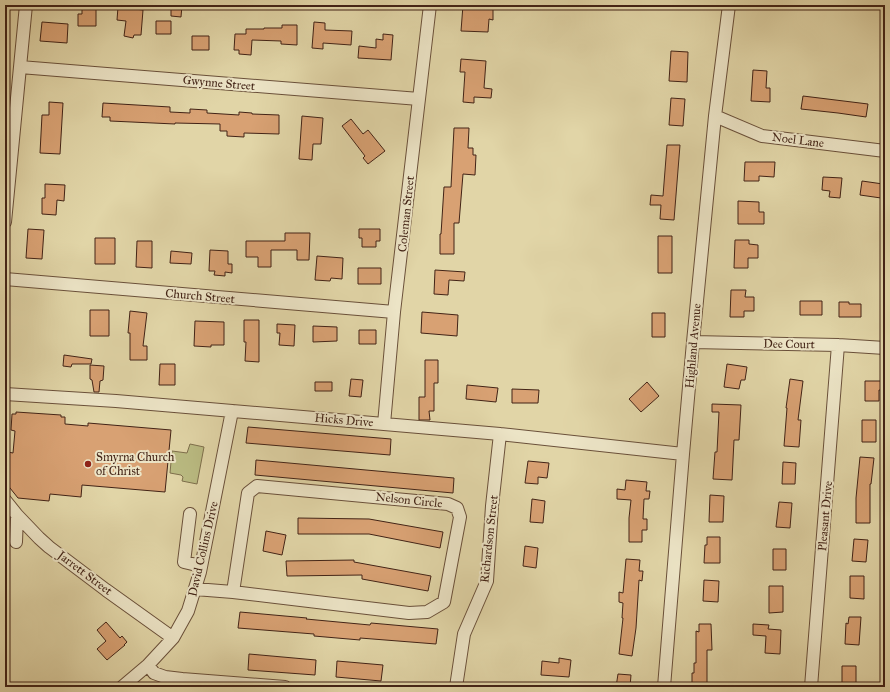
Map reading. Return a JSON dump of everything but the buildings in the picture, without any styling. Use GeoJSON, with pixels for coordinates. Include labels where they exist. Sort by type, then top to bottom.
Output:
{"type":"FeatureCollection","features":[{"type":"Feature","properties":{"kind":"street"},"geometry":{"type":"LineString","coordinates":[[5,222],[10,132],[20,67],[26,5]]}},
{"type":"Feature","properties":{"kind":"street","name":"Coleman Street"},"geometry":{"type":"LineString","coordinates":[[384,424],[394,312],[430,5]]}},
{"type":"Feature","properties":{"kind":"street","name":"Highland Avenue"},"geometry":{"type":"LineString","coordinates":[[664,687],[693,342],[715,116],[729,5]]}},
{"type":"Feature","properties":{"kind":"street","name":"Gwynne Street"},"geometry":{"type":"LineString","coordinates":[[20,67],[418,99]]}},
{"type":"Feature","properties":{"kind":"street","name":"Noel Lane"},"geometry":{"type":"LineString","coordinates":[[715,116],[762,136],[885,151]]}},
{"type":"Feature","properties":{"kind":"street","name":"Church Street"},"geometry":{"type":"LineString","coordinates":[[5,279],[394,312]]}},
{"type":"Feature","properties":{"kind":"street","name":"Dee Court"},"geometry":{"type":"LineString","coordinates":[[693,342],[838,345],[885,348]]}},
{"type":"Feature","properties":{"kind":"street","name":"Pleasant Drive"},"geometry":{"type":"LineString","coordinates":[[811,687],[838,345]]}},
{"type":"Feature","properties":{"kind":"street","name":"Hicks Drive"},"geometry":{"type":"LineString","coordinates":[[5,394],[116,401],[500,434],[683,454]]}},
{"type":"Feature","properties":{"kind":"street","name":"David Collins Drive"},"geometry":{"type":"LineString","coordinates":[[122,687],[148,665],[173,638],[188,611],[201,566],[232,411]]}},
{"type":"Feature","properties":{"kind":"street","name":"Richardson Street"},"geometry":{"type":"LineString","coordinates":[[456,687],[464,634],[487,581],[492,506],[500,434]]}},
{"type":"Feature","properties":{"kind":"street","name":"Nelson Circle"},"geometry":{"type":"LineString","coordinates":[[195,589],[409,613],[427,612],[444,602],[460,517],[457,508],[448,504],[257,486],[248,493],[232,592]]}},
{"type":"Feature","properties":{"kind":"street","name":"Jarrett Street"},"geometry":{"type":"LineString","coordinates":[[5,500],[17,515],[49,547],[173,638]]}},
{"type":"Feature","properties":{"kind":"street"},"geometry":{"type":"LineString","coordinates":[[190,514],[184,562],[201,566]]}},
{"type":"Feature","properties":{"kind":"street"},"geometry":{"type":"LineString","coordinates":[[16,542],[17,515]]}},
{"type":"Feature","properties":{"kind":"street"},"geometry":{"type":"LineString","coordinates":[[148,665],[154,673],[182,683],[285,687]]}},
{"type":"Feature","properties":{"kind":"green space"},"geometry":{"type":"Polygon","coordinates":[[[190,444],[204,447],[197,484],[182,481],[183,477],[181,475],[170,473],[172,451],[187,453],[190,444]]]}},
{"type":"Feature","properties":{"kind":"place","name":"Smyrna Church of Christ"},"geometry":{"type":"Point","coordinates":[88,464]}}]}
